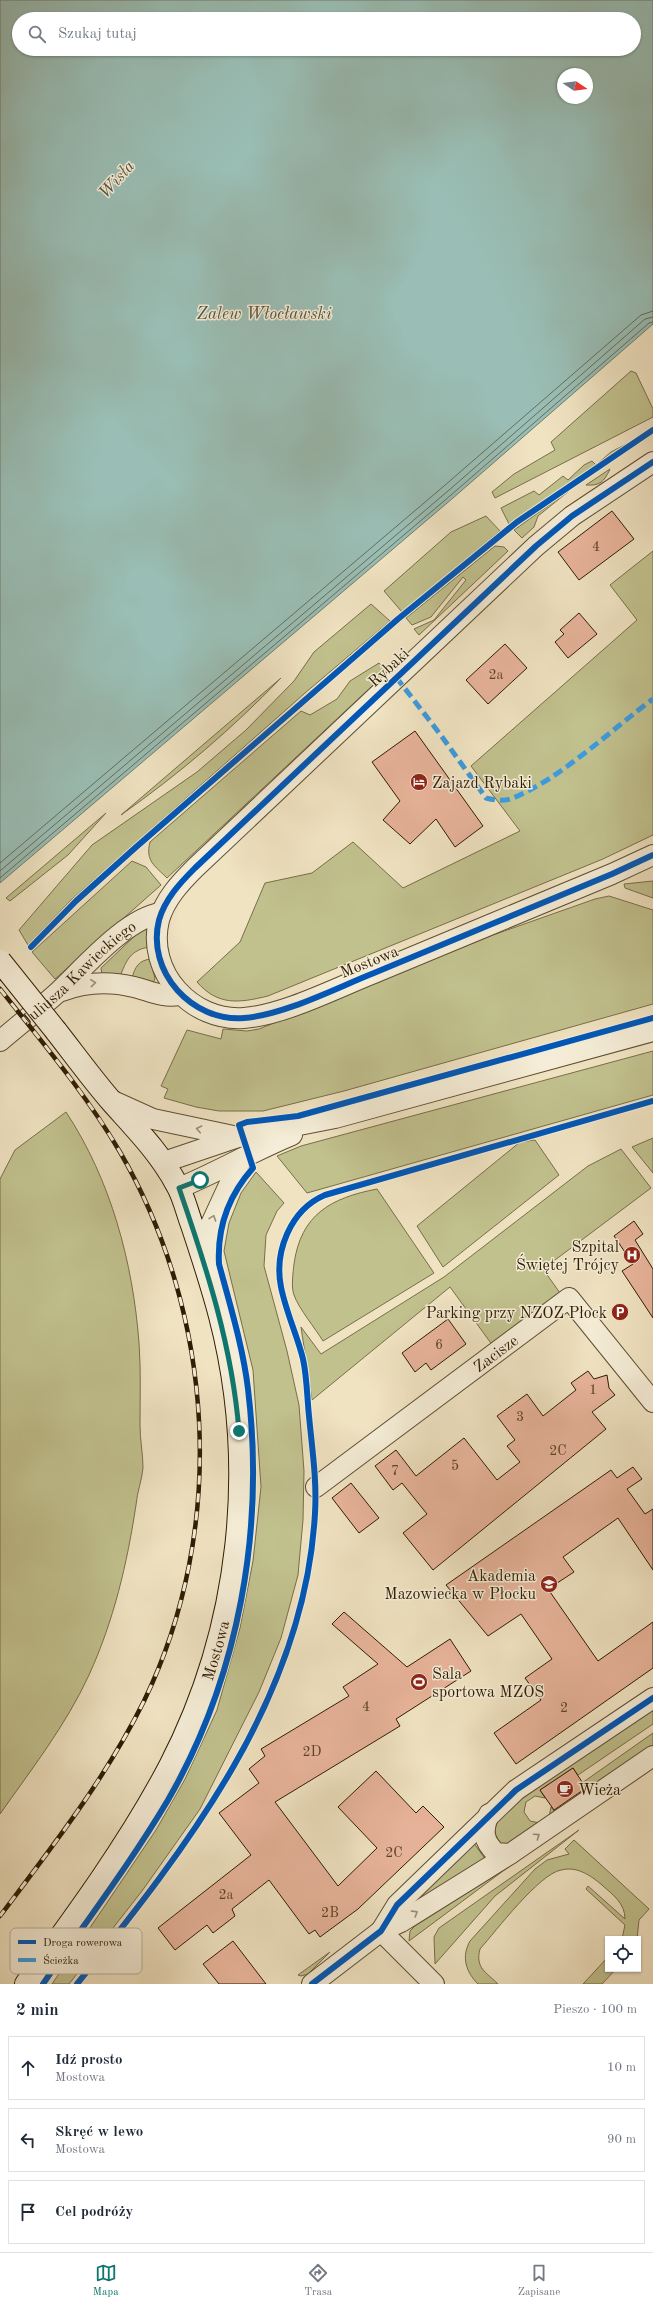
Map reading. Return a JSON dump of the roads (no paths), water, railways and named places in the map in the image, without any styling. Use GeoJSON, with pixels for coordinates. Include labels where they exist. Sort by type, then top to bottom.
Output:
{"type":"FeatureCollection","features":[{"type":"Feature","properties":{"kind":"main road","name":"Mostowa"},"geometry":{"type":"LineString","coordinates":[[0,961],[110,1100],[140,1132],[164,1162],[179,1188],[207,1270],[228,1348],[240,1446],[240,1504],[237,1543],[221,1630],[195,1710],[158,1788],[126,1839],[65,1928]]}},
{"type":"Feature","properties":{"kind":"main road","name":"Mostowa"},"geometry":{"type":"LineString","coordinates":[[26,1984],[33,1974]]}},
{"type":"Feature","properties":{"kind":"street","name":"Rybaki"},"geometry":{"type":"LineString","coordinates":[[161,913],[175,889],[195,868],[536,546],[572,516],[653,462]]}},
{"type":"Feature","properties":{"kind":"street","name":"Mostowa"},"geometry":{"type":"LineString","coordinates":[[161,913],[158,930],[159,954],[165,972],[179,995],[202,1010],[225,1018],[252,1018],[277,1011],[651,859]]}},
{"type":"Feature","properties":{"kind":"street","name":"Juliusza Kawieckiego"},"geometry":{"type":"LineString","coordinates":[[0,1041],[56,994],[107,945],[149,915],[161,913]]}},
{"type":"Feature","properties":{"kind":"street"},"geometry":{"type":"LineString","coordinates":[[56,994],[75,986],[104,982],[135,987],[164,996],[179,995]]}},
{"type":"Feature","properties":{"kind":"street","name":"Mostowa"},"geometry":{"type":"LineString","coordinates":[[164,1162],[238,1136],[335,1118],[653,1031]]}},
{"type":"Feature","properties":{"kind":"street","name":"Mostowa"},"geometry":{"type":"LineString","coordinates":[[110,1100],[153,1119],[238,1136]]}},
{"type":"Feature","properties":{"kind":"street","name":"Mostowa"},"geometry":{"type":"LineString","coordinates":[[179,1188],[240,1160],[255,1150],[335,1118]]}},
{"type":"Feature","properties":{"kind":"street","name":"Mostowa"},"geometry":{"type":"LineString","coordinates":[[207,1270],[211,1224],[240,1160]]}},
{"type":"Feature","properties":{"kind":"street","name":"Zacisze"},"geometry":{"type":"LineString","coordinates":[[316,1487],[569,1298],[653,1402]]}},
{"type":"Feature","properties":{"kind":"street"},"geometry":{"type":"LineString","coordinates":[[381,1931],[397,1905],[489,1814],[516,1790],[653,1698]]}},
{"type":"Feature","properties":{"kind":"street"},"geometry":{"type":"LineString","coordinates":[[312,1984],[381,1931],[401,1922],[510,1854],[653,1756]]}},
{"type":"Feature","properties":{"kind":"street"},"geometry":{"type":"LineString","coordinates":[[489,1814],[484,1834],[488,1845],[496,1854],[510,1854]]}},
{"type":"Feature","properties":{"kind":"street"},"geometry":{"type":"LineString","coordinates":[[381,1931],[434,1984]]}},
{"type":"Feature","properties":{"kind":"water","name":"Zalew Włocławski"},"geometry":{"type":"Polygon","coordinates":[[[0,0],[653,0],[653,324],[453,498],[0,883],[0,0]]]}},
{"type":"Feature","properties":{"kind":"railway"},"geometry":{"type":"LineString","coordinates":[[0,989],[93,1110],[120,1152],[152,1216],[176,1283],[191,1352],[199,1423],[198,1495],[189,1565],[171,1634],[144,1701],[113,1757],[77,1812],[0,1916]]}},
{"type":"Feature","properties":{"kind":"place","name":"Zajazd Rybaki"},"geometry":{"type":"Point","coordinates":[419,782]}},
{"type":"Feature","properties":{"kind":"place","name":"Szpital Świętej Trójcy"},"geometry":{"type":"Point","coordinates":[632,1255]}},
{"type":"Feature","properties":{"kind":"place","name":"Parking przy NZOZ Płock"},"geometry":{"type":"Point","coordinates":[620,1312]}},
{"type":"Feature","properties":{"kind":"place","name":"Akademia Mazowiecka w Płocku"},"geometry":{"type":"Point","coordinates":[549,1584]}},
{"type":"Feature","properties":{"kind":"place","name":"Sala sportowa MZOS"},"geometry":{"type":"Point","coordinates":[419,1682]}},
{"type":"Feature","properties":{"kind":"place","name":"Wieża"},"geometry":{"type":"Point","coordinates":[565,1789]}},
{"type":"Feature","properties":{"kind":"water label","name":"Wisła"},"geometry":{"type":"Point","coordinates":[116,179]}}]}
